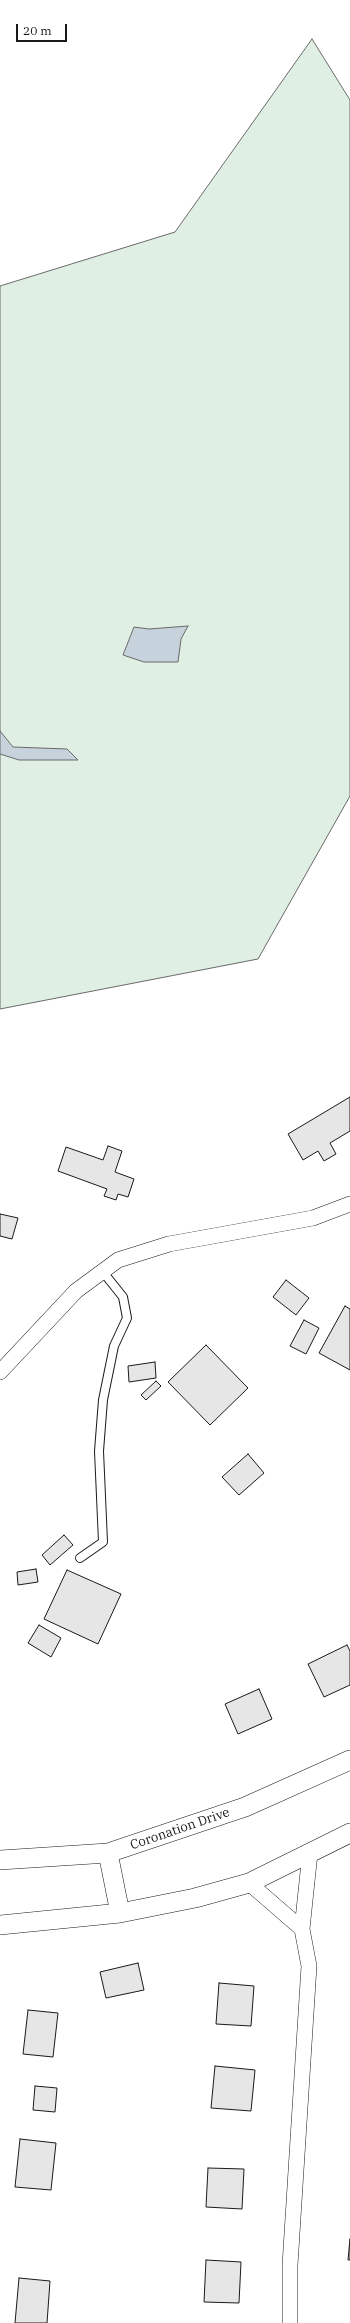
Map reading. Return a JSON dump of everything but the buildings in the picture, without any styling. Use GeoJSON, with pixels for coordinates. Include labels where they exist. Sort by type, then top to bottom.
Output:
{"type":"FeatureCollection","features":[{"type":"Feature","properties":{"kind":"street"},"geometry":{"type":"LineString","coordinates":[[0,1372],[76,1291],[118,1260],[169,1244],[313,1218],[350,1204]]}},
{"type":"Feature","properties":{"kind":"street","name":"Coronation Drive"},"geometry":{"type":"LineString","coordinates":[[0,1860],[108,1853],[245,1807],[350,1760]]}},
{"type":"Feature","properties":{"kind":"street"},"geometry":{"type":"LineString","coordinates":[[0,1925],[120,1913],[195,1898],[249,1883],[350,1833]]}},
{"type":"Feature","properties":{"kind":"street"},"geometry":{"type":"LineString","coordinates":[[108,1853],[120,1913]]}},
{"type":"Feature","properties":{"kind":"street"},"geometry":{"type":"LineString","coordinates":[[290,2323],[290,2266],[309,1966],[302,1929],[310,1853]]}},
{"type":"Feature","properties":{"kind":"street"},"geometry":{"type":"LineString","coordinates":[[249,1883],[302,1929]]}},
{"type":"Feature","properties":{"kind":"lane"},"geometry":{"type":"LineString","coordinates":[[80,1558],[103,1542],[99,1451],[103,1400],[114,1346],[126,1318],[123,1297],[103,1272]]}},
{"type":"Feature","properties":{"kind":"green space"},"geometry":{"type":"Polygon","coordinates":[[[312,39],[350,100],[350,796],[258,959],[0,1009],[0,286],[175,232],[312,39]]]}},
{"type":"Feature","properties":{"kind":"shaded area"},"geometry":{"type":"Polygon","coordinates":[[[188,626],[181,639],[178,662],[144,662],[123,655],[134,627],[149,629],[188,626]]]}},
{"type":"Feature","properties":{"kind":"shaded area"},"geometry":{"type":"Polygon","coordinates":[[[0,731],[13,747],[67,749],[78,760],[19,760],[0,754],[0,731]]]}}]}
